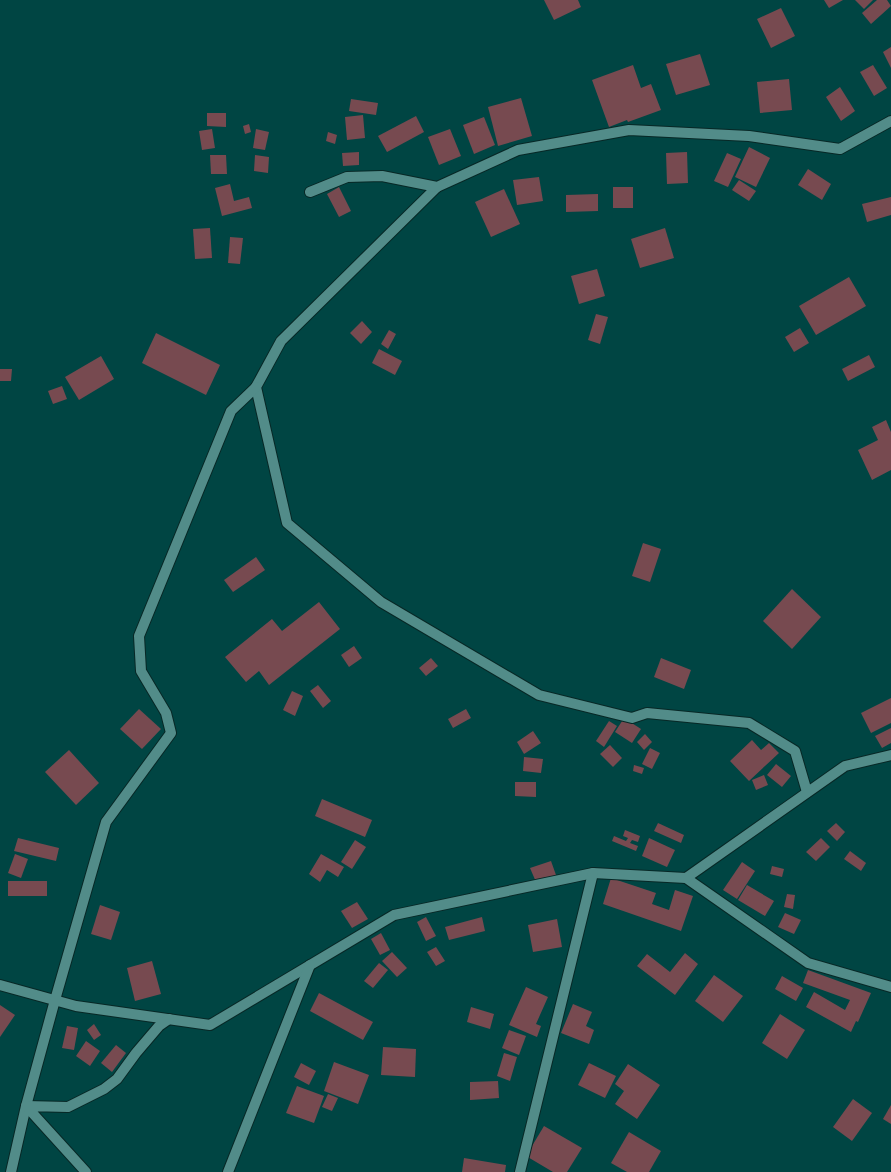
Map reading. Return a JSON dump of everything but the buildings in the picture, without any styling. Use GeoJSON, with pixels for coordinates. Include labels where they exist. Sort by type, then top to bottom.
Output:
{"type":"FeatureCollection","features":[{"type":"Feature","properties":{"kind":"street"},"geometry":{"type":"LineString","coordinates":[[11,1172],[26,1106],[54,1000],[106,822],[171,733],[166,713],[141,671],[139,636],[231,411],[256,387],[281,341],[437,187],[518,150],[629,130],[748,136],[840,148],[891,121]]}},
{"type":"Feature","properties":{"kind":"street"},"geometry":{"type":"LineString","coordinates":[[310,192],[347,177],[382,176],[437,187]]}},
{"type":"Feature","properties":{"kind":"street"},"geometry":{"type":"LineString","coordinates":[[256,387],[287,523],[382,602],[539,694],[632,718],[647,713],[749,723],[795,751],[807,792]]}},
{"type":"Feature","properties":{"kind":"street"},"geometry":{"type":"LineString","coordinates":[[686,878],[844,766],[891,755]]}},
{"type":"Feature","properties":{"kind":"street"},"geometry":{"type":"LineString","coordinates":[[0,985],[76,1006],[210,1025],[394,915],[593,873],[686,878],[808,963],[891,987]]}},
{"type":"Feature","properties":{"kind":"street"},"geometry":{"type":"LineString","coordinates":[[520,1172],[593,873]]}},
{"type":"Feature","properties":{"kind":"street"},"geometry":{"type":"LineString","coordinates":[[228,1172],[310,965]]}},
{"type":"Feature","properties":{"kind":"street"},"geometry":{"type":"LineString","coordinates":[[26,1106],[68,1107],[104,1089],[117,1079],[136,1053],[159,1026],[169,1019]]}},
{"type":"Feature","properties":{"kind":"street"},"geometry":{"type":"LineString","coordinates":[[26,1106],[86,1172]]}}]}
